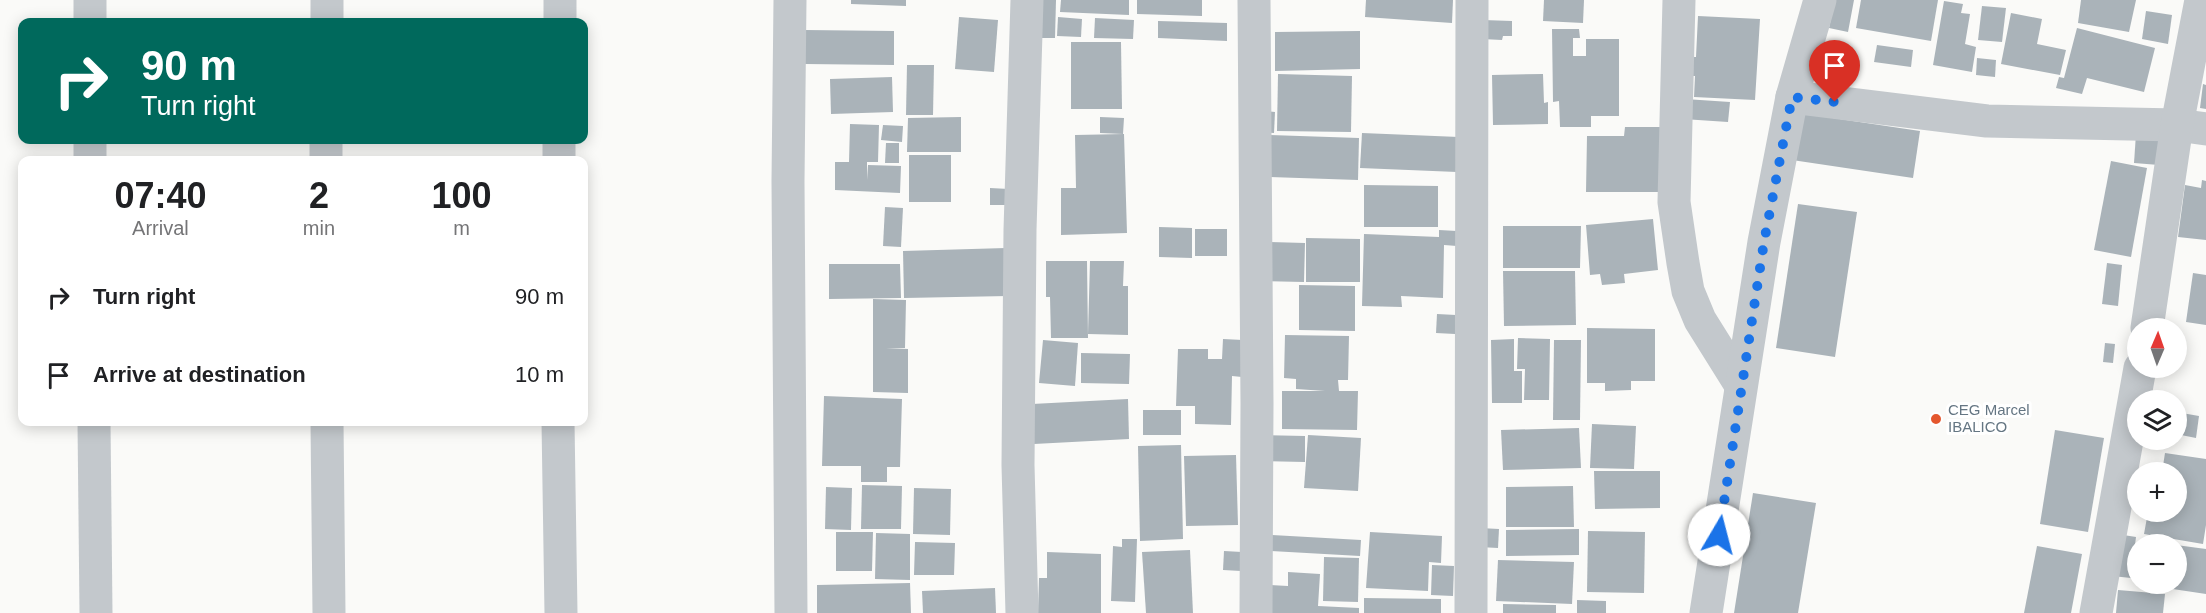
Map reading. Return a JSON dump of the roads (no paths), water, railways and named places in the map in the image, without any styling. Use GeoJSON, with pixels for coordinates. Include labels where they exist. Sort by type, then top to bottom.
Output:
{"type":"FeatureCollection","features":[{"type":"Feature","properties":{"kind":"street"},"geometry":{"type":"LineString","coordinates":[[90,0],[90,18]]}},
{"type":"Feature","properties":{"kind":"street"},"geometry":{"type":"LineString","coordinates":[[327,0],[327,18]]}},
{"type":"Feature","properties":{"kind":"street"},"geometry":{"type":"LineString","coordinates":[[560,0],[560,18]]}},
{"type":"Feature","properties":{"kind":"street"},"geometry":{"type":"LineString","coordinates":[[790,0],[791,613]]}},
{"type":"Feature","properties":{"kind":"street"},"geometry":{"type":"LineString","coordinates":[[1022,613],[1018,453],[1020,230],[1027,0]]}},
{"type":"Feature","properties":{"kind":"street"},"geometry":{"type":"LineString","coordinates":[[1254,0],[1256,613]]}},
{"type":"Feature","properties":{"kind":"street"},"geometry":{"type":"LineString","coordinates":[[1470,613],[1472,0]]}},
{"type":"Feature","properties":{"kind":"street"},"geometry":{"type":"LineString","coordinates":[[1679,0],[1674,202],[1683,263],[1688,291],[1700,320],[1740,384]]}},
{"type":"Feature","properties":{"kind":"street"},"geometry":{"type":"LineString","coordinates":[[1706,613],[1764,242],[1792,97],[1820,0]]}},
{"type":"Feature","properties":{"kind":"street"},"geometry":{"type":"LineString","coordinates":[[2149,318],[2192,127],[2202,0]]}},
{"type":"Feature","properties":{"kind":"street"},"geometry":{"type":"LineString","coordinates":[[1792,97],[1987,121],[2192,127]]}},
{"type":"Feature","properties":{"kind":"street"},"geometry":{"type":"LineString","coordinates":[[2096,613],[2138,378]]}},
{"type":"Feature","properties":{"kind":"street"},"geometry":{"type":"LineString","coordinates":[[94,426],[96,613]]}},
{"type":"Feature","properties":{"kind":"street"},"geometry":{"type":"LineString","coordinates":[[327,426],[329,613]]}},
{"type":"Feature","properties":{"kind":"street"},"geometry":{"type":"LineString","coordinates":[[558,426],[561,613]]}},
{"type":"Feature","properties":{"kind":"place","name":"CEG Marcel IBALICO"},"geometry":{"type":"Point","coordinates":[1936,419]}}]}
